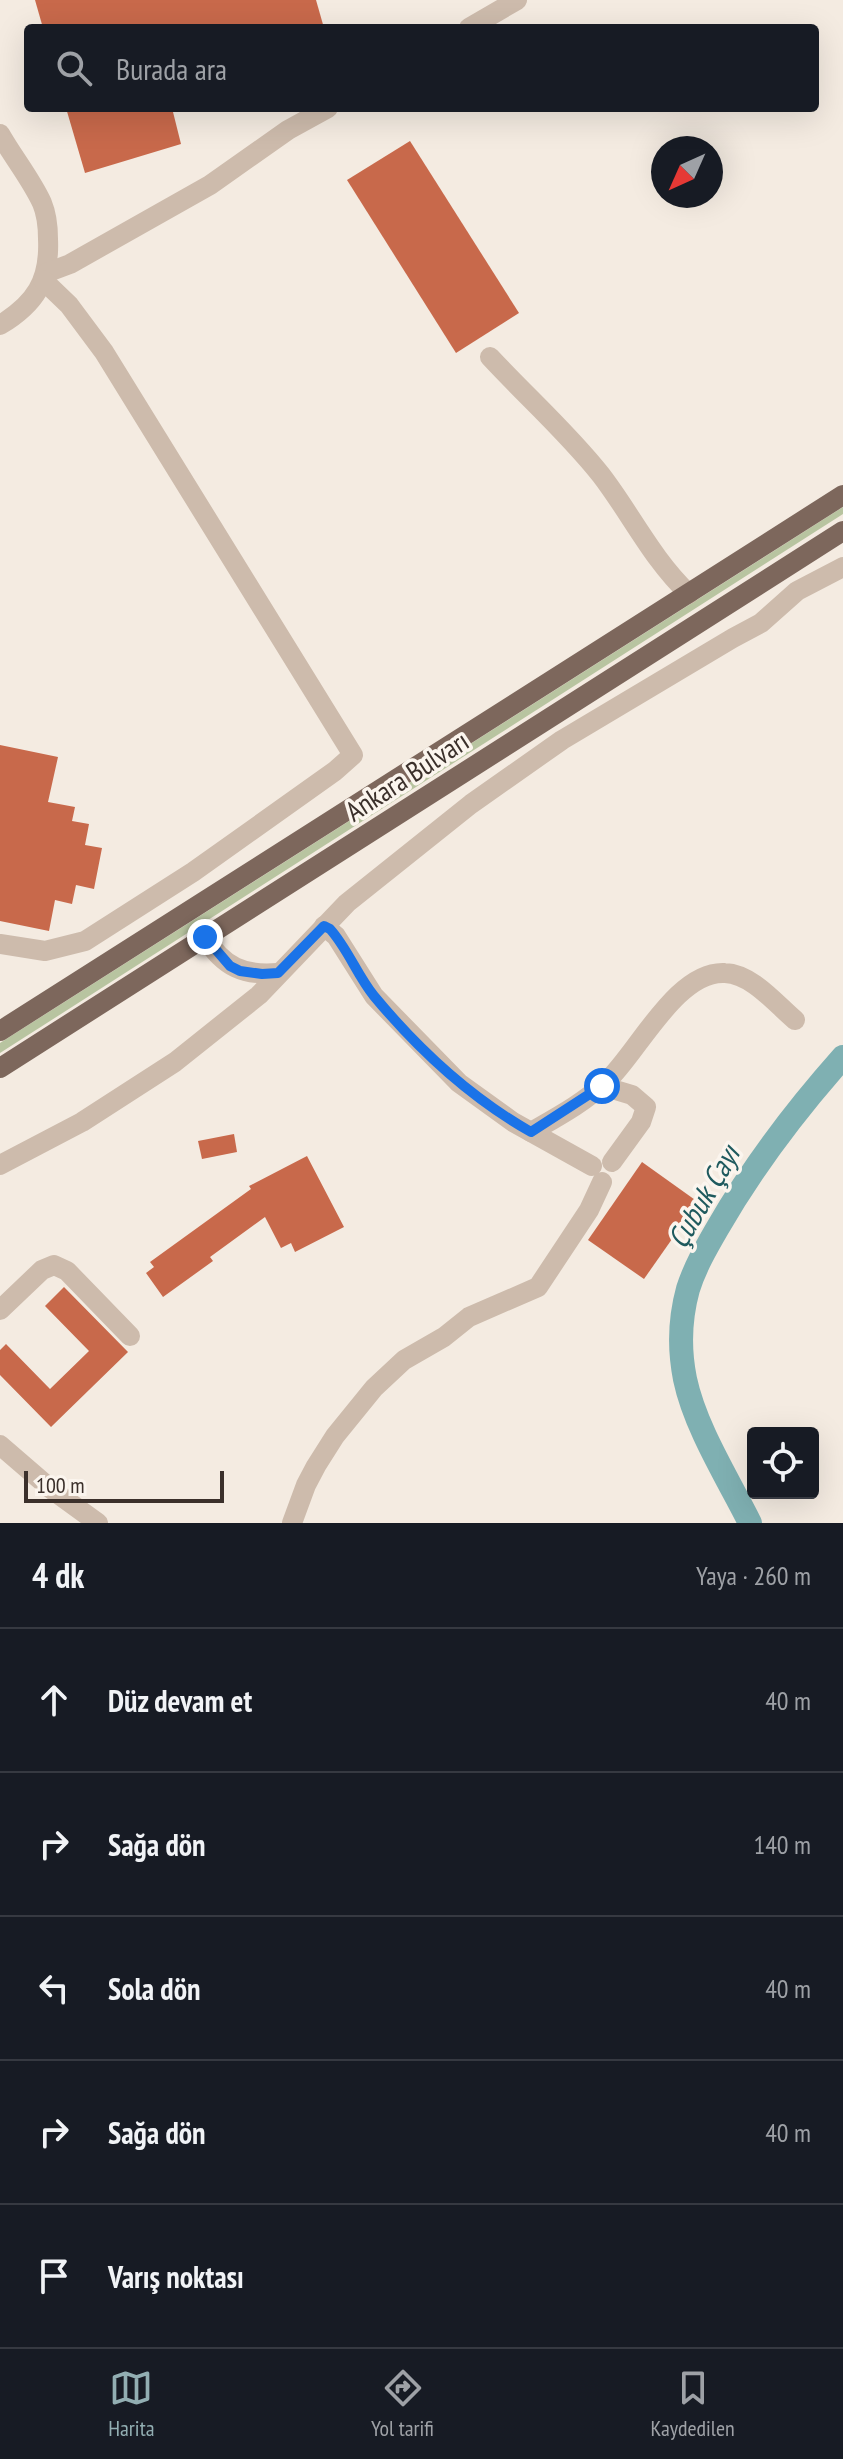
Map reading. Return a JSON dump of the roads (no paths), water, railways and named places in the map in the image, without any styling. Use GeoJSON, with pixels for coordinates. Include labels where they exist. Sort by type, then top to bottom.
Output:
{"type":"FeatureCollection","features":[{"type":"Feature","properties":{"kind":"main road","name":"Ankara Bulvarı"},"geometry":{"type":"LineString","coordinates":[[0,1031],[843,495]]}},
{"type":"Feature","properties":{"kind":"main road","name":"Ankara Bulvarı"},"geometry":{"type":"LineString","coordinates":[[0,1068],[843,531]]}},
{"type":"Feature","properties":{"kind":"street"},"geometry":{"type":"LineString","coordinates":[[476,24],[517,0]]}},
{"type":"Feature","properties":{"kind":"street"},"geometry":{"type":"LineString","coordinates":[[44,276],[210,185],[288,130],[321,112]]}},
{"type":"Feature","properties":{"kind":"street"},"geometry":{"type":"LineString","coordinates":[[0,134],[41,201],[46,214],[49,252],[44,276],[31,300],[0,325]]}},
{"type":"Feature","properties":{"kind":"street"},"geometry":{"type":"LineString","coordinates":[[0,944],[35,951],[79,943],[193,872],[352,759],[353,755],[104,352],[44,276]]}},
{"type":"Feature","properties":{"kind":"street"},"geometry":{"type":"LineString","coordinates":[[490,357],[598,471],[624,505],[658,561],[689,594]]}},
{"type":"Feature","properties":{"kind":"street"},"geometry":{"type":"LineString","coordinates":[[0,1165],[82,1122],[154,1076],[230,1019],[259,995],[347,903],[408,852],[530,762],[733,638],[753,629],[788,597],[843,567]]}},
{"type":"Feature","properties":{"kind":"street"},"geometry":{"type":"LineString","coordinates":[[324,926],[336,936],[374,996],[426,1051],[487,1105],[602,1170]]}},
{"type":"Feature","properties":{"kind":"street"},"geometry":{"type":"LineString","coordinates":[[205,937],[223,960],[240,971],[278,973]]}},
{"type":"Feature","properties":{"kind":"street"},"geometry":{"type":"LineString","coordinates":[[79,943],[95,970]]}},
{"type":"Feature","properties":{"kind":"street"},"geometry":{"type":"LineString","coordinates":[[531,1132],[602,1086],[693,982],[712,974],[726,973],[746,980],[795,1020]]}},
{"type":"Feature","properties":{"kind":"street"},"geometry":{"type":"LineString","coordinates":[[292,1523],[316,1466],[335,1436],[374,1388],[404,1360],[444,1337],[469,1317],[538,1287],[589,1210],[602,1170],[641,1122],[646,1107],[632,1095],[602,1086]]}},
{"type":"Feature","properties":{"kind":"street"},"geometry":{"type":"LineString","coordinates":[[0,1310],[42,1270],[54,1265],[67,1271],[130,1336]]}},
{"type":"Feature","properties":{"kind":"street"},"geometry":{"type":"LineString","coordinates":[[0,1445],[51,1489],[98,1523]]}},
{"type":"Feature","properties":{"kind":"waterway","name":"Çubuk Çayı"},"geometry":{"type":"LineString","coordinates":[[750,1523],[704,1434],[690,1397],[681,1345],[685,1300],[701,1258],[745,1183],[843,1057]]}}]}
